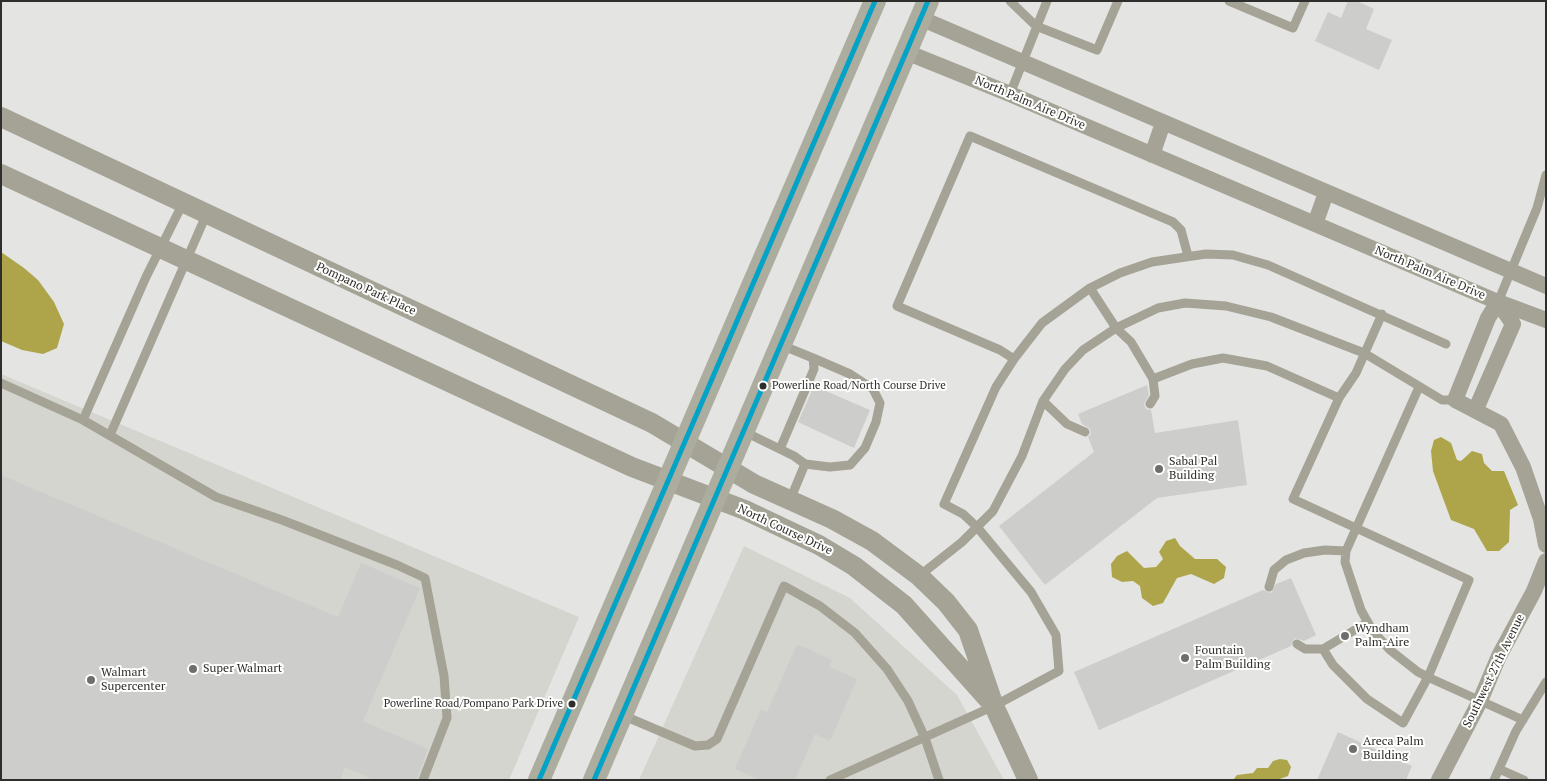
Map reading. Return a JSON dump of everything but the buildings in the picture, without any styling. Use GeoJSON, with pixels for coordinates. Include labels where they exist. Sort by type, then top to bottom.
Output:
{"type":"FeatureCollection","features":[{"type":"Feature","properties":{"kind":"main road"},"geometry":{"type":"LineString","coordinates":[[539,780],[875,1]]}},
{"type":"Feature","properties":{"kind":"main road"},"geometry":{"type":"LineString","coordinates":[[594,780],[924,10]]}},
{"type":"Feature","properties":{"kind":"street"},"geometry":{"type":"LineString","coordinates":[[924,10],[1022,62],[1546,286]]}},
{"type":"Feature","properties":{"kind":"street","name":"North Palm Aire Drive"},"geometry":{"type":"LineString","coordinates":[[906,52],[1010,94],[1498,302],[1546,320]]}},
{"type":"Feature","properties":{"kind":"street","name":"Pompano Park Place"},"geometry":{"type":"LineString","coordinates":[[1,117],[652,423],[728,467]]}},
{"type":"Feature","properties":{"kind":"street"},"geometry":{"type":"LineString","coordinates":[[1152,155],[1163,123]]}},
{"type":"Feature","properties":{"kind":"street"},"geometry":{"type":"LineString","coordinates":[[1,174],[632,467],[668,481]]}},
{"type":"Feature","properties":{"kind":"street"},"geometry":{"type":"LineString","coordinates":[[1315,224],[1326,193]]}},
{"type":"Feature","properties":{"kind":"street"},"geometry":{"type":"LineString","coordinates":[[1476,409],[1513,324],[1498,302],[1488,318],[1455,400],[1476,409],[1501,424],[1522,468],[1541,519],[1545,539]]}},
{"type":"Feature","properties":{"kind":"street","name":"North Course Drive"},"geometry":{"type":"LineString","coordinates":[[728,467],[754,484],[852,529],[891,554],[919,576],[946,602],[968,630],[994,706],[1028,780]]}},
{"type":"Feature","properties":{"kind":"street","name":"North Course Drive"},"geometry":{"type":"LineString","coordinates":[[668,481],[714,498],[805,537],[840,556],[871,578],[919,620],[994,706]]}},
{"type":"Feature","properties":{"kind":"street","name":"Southwest 27th Avenue"},"geometry":{"type":"LineString","coordinates":[[1439,780],[1480,701],[1499,656],[1534,591],[1546,561]]}},
{"type":"Feature","properties":{"kind":"lane"},"geometry":{"type":"LineString","coordinates":[[1010,1],[1036,26],[1097,50],[1118,1]]}},
{"type":"Feature","properties":{"kind":"lane"},"geometry":{"type":"LineString","coordinates":[[1010,94],[1047,1]]}},
{"type":"Feature","properties":{"kind":"lane"},"geometry":{"type":"LineString","coordinates":[[1229,1],[1293,28],[1305,1]]}},
{"type":"Feature","properties":{"kind":"lane"},"geometry":{"type":"LineString","coordinates":[[1014,359],[1000,350],[897,306],[970,136],[1173,222],[1181,230],[1188,256]]}},
{"type":"Feature","properties":{"kind":"lane"},"geometry":{"type":"LineString","coordinates":[[1498,302],[1537,208],[1546,175]]}},
{"type":"Feature","properties":{"kind":"lane"},"geometry":{"type":"LineString","coordinates":[[84,420],[146,277],[184,203]]}},
{"type":"Feature","properties":{"kind":"lane"},"geometry":{"type":"LineString","coordinates":[[110,435],[188,261],[207,213]]}},
{"type":"Feature","properties":{"kind":"lane"},"geometry":{"type":"LineString","coordinates":[[830,780],[994,706],[1059,671],[1056,635],[1032,592],[977,527],[963,514],[944,504],[996,387],[1014,359],[1042,323],[1090,288],[1120,273],[1144,265],[1188,256],[1206,254],[1233,255],[1268,265],[1446,344]]}},
{"type":"Feature","properties":{"kind":"lane"},"geometry":{"type":"LineString","coordinates":[[1090,288],[1116,328],[1130,342],[1153,379],[1155,396],[1150,404]]}},
{"type":"Feature","properties":{"kind":"lane"},"geometry":{"type":"LineString","coordinates":[[919,576],[993,511],[1008,485],[1043,401],[1065,370],[1083,350],[1116,328],[1158,308],[1185,303],[1226,306],[1271,317],[1364,353],[1442,400],[1455,400]]}},
{"type":"Feature","properties":{"kind":"lane"},"geometry":{"type":"LineString","coordinates":[[1323,649],[1333,665],[1367,699],[1403,723],[1428,677],[1469,580],[1293,499],[1339,398],[1356,373],[1382,314]]}},
{"type":"Feature","properties":{"kind":"lane"},"geometry":{"type":"LineString","coordinates":[[743,431],[805,464],[830,467],[850,465],[865,448],[876,422],[880,403],[873,389],[850,374],[781,345]]}},
{"type":"Feature","properties":{"kind":"lane"},"geometry":{"type":"LineString","coordinates":[[780,449],[814,369],[812,358]]}},
{"type":"Feature","properties":{"kind":"lane"},"geometry":{"type":"LineString","coordinates":[[1153,379],[1192,364],[1223,358],[1267,366],[1339,398]]}},
{"type":"Feature","properties":{"kind":"lane"},"geometry":{"type":"LineString","coordinates":[[1,382],[84,420],[216,497],[282,520],[397,565],[425,578],[444,676],[447,718],[423,780]]}},
{"type":"Feature","properties":{"kind":"lane"},"geometry":{"type":"LineString","coordinates":[[1419,387],[1346,551],[1345,562],[1361,610],[1390,650],[1428,677],[1522,720]]}},
{"type":"Feature","properties":{"kind":"lane"},"geometry":{"type":"LineString","coordinates":[[1043,401],[1067,424],[1085,432]]}},
{"type":"Feature","properties":{"kind":"lane"},"geometry":{"type":"LineString","coordinates":[[790,500],[805,464]]}},
{"type":"Feature","properties":{"kind":"lane"},"geometry":{"type":"LineString","coordinates":[[1269,587],[1274,570],[1286,560],[1304,553],[1325,550],[1346,551]]}},
{"type":"Feature","properties":{"kind":"lane"},"geometry":{"type":"LineString","coordinates":[[622,715],[695,746],[708,745],[717,739],[784,586],[820,606],[855,633],[892,677],[908,700],[925,738],[939,780]]}},
{"type":"Feature","properties":{"kind":"lane"},"geometry":{"type":"LineString","coordinates":[[1297,644],[1305,648],[1323,649],[1368,622]]}},
{"type":"Feature","properties":{"kind":"lane"},"geometry":{"type":"LineString","coordinates":[[1494,780],[1522,720],[1546,682]]}},
{"type":"Feature","properties":{"kind":"lane"},"geometry":{"type":"LineString","coordinates":[[1499,769],[1524,780]]}},
{"type":"Feature","properties":{"kind":"shaded area"},"geometry":{"type":"Polygon","coordinates":[[[1,252],[38,280],[54,302],[64,324],[57,348],[43,354],[22,350],[1,341],[1,252]]]}},
{"type":"Feature","properties":{"kind":"shaded area"},"geometry":{"type":"Polygon","coordinates":[[[1,374],[579,617],[509,780],[1,780],[1,374]]]}},
{"type":"Feature","properties":{"kind":"shaded area"},"geometry":{"type":"Polygon","coordinates":[[[1441,437],[1451,443],[1457,460],[1461,461],[1472,451],[1482,454],[1484,463],[1492,471],[1504,471],[1518,505],[1510,510],[1509,542],[1499,551],[1487,551],[1474,529],[1451,520],[1433,471],[1431,451],[1434,440],[1441,437]]]}},
{"type":"Feature","properties":{"kind":"shaded area"},"geometry":{"type":"Polygon","coordinates":[[[1175,538],[1180,546],[1195,559],[1217,559],[1226,567],[1224,578],[1214,584],[1191,574],[1177,578],[1163,603],[1153,606],[1142,598],[1140,586],[1133,581],[1122,582],[1112,577],[1111,564],[1117,556],[1127,551],[1144,568],[1156,567],[1163,559],[1159,552],[1166,541],[1175,538]]]}},
{"type":"Feature","properties":{"kind":"shaded area"},"geometry":{"type":"Polygon","coordinates":[[[744,546],[850,598],[957,695],[1004,780],[639,780],[744,546]]]}},
{"type":"Feature","properties":{"kind":"shaded area"},"geometry":{"type":"Polygon","coordinates":[[[1287,760],[1291,767],[1288,776],[1277,780],[1233,780],[1237,775],[1253,773],[1257,768],[1268,768],[1273,761],[1287,760]]]}},
{"type":"Feature","properties":{"kind":"transit line"},"geometry":{"type":"LineString","coordinates":[[539,780],[875,1]]}},
{"type":"Feature","properties":{"kind":"transit line"},"geometry":{"type":"LineString","coordinates":[[594,780],[928,1]]}},
{"type":"Feature","properties":{"kind":"place","name":"Powerline Road/North Course Drive"},"geometry":{"type":"Point","coordinates":[763,386]}},
{"type":"Feature","properties":{"kind":"place","name":"Sabal Pal Building"},"geometry":{"type":"Point","coordinates":[1159,469]}},
{"type":"Feature","properties":{"kind":"place","name":"Wyndham Palm-Aire"},"geometry":{"type":"Point","coordinates":[1345,636]}},
{"type":"Feature","properties":{"kind":"place","name":"Fountain Palm Building"},"geometry":{"type":"Point","coordinates":[1185,658]}},
{"type":"Feature","properties":{"kind":"place","name":"Super Walmart"},"geometry":{"type":"Point","coordinates":[193,669]}},
{"type":"Feature","properties":{"kind":"place","name":"Walmart Supercenter"},"geometry":{"type":"Point","coordinates":[91,680]}},
{"type":"Feature","properties":{"kind":"place","name":"Powerline Road/Pompano Park Drive"},"geometry":{"type":"Point","coordinates":[572,704]}},
{"type":"Feature","properties":{"kind":"place","name":"Areca Palm Building"},"geometry":{"type":"Point","coordinates":[1353,749]}}]}
